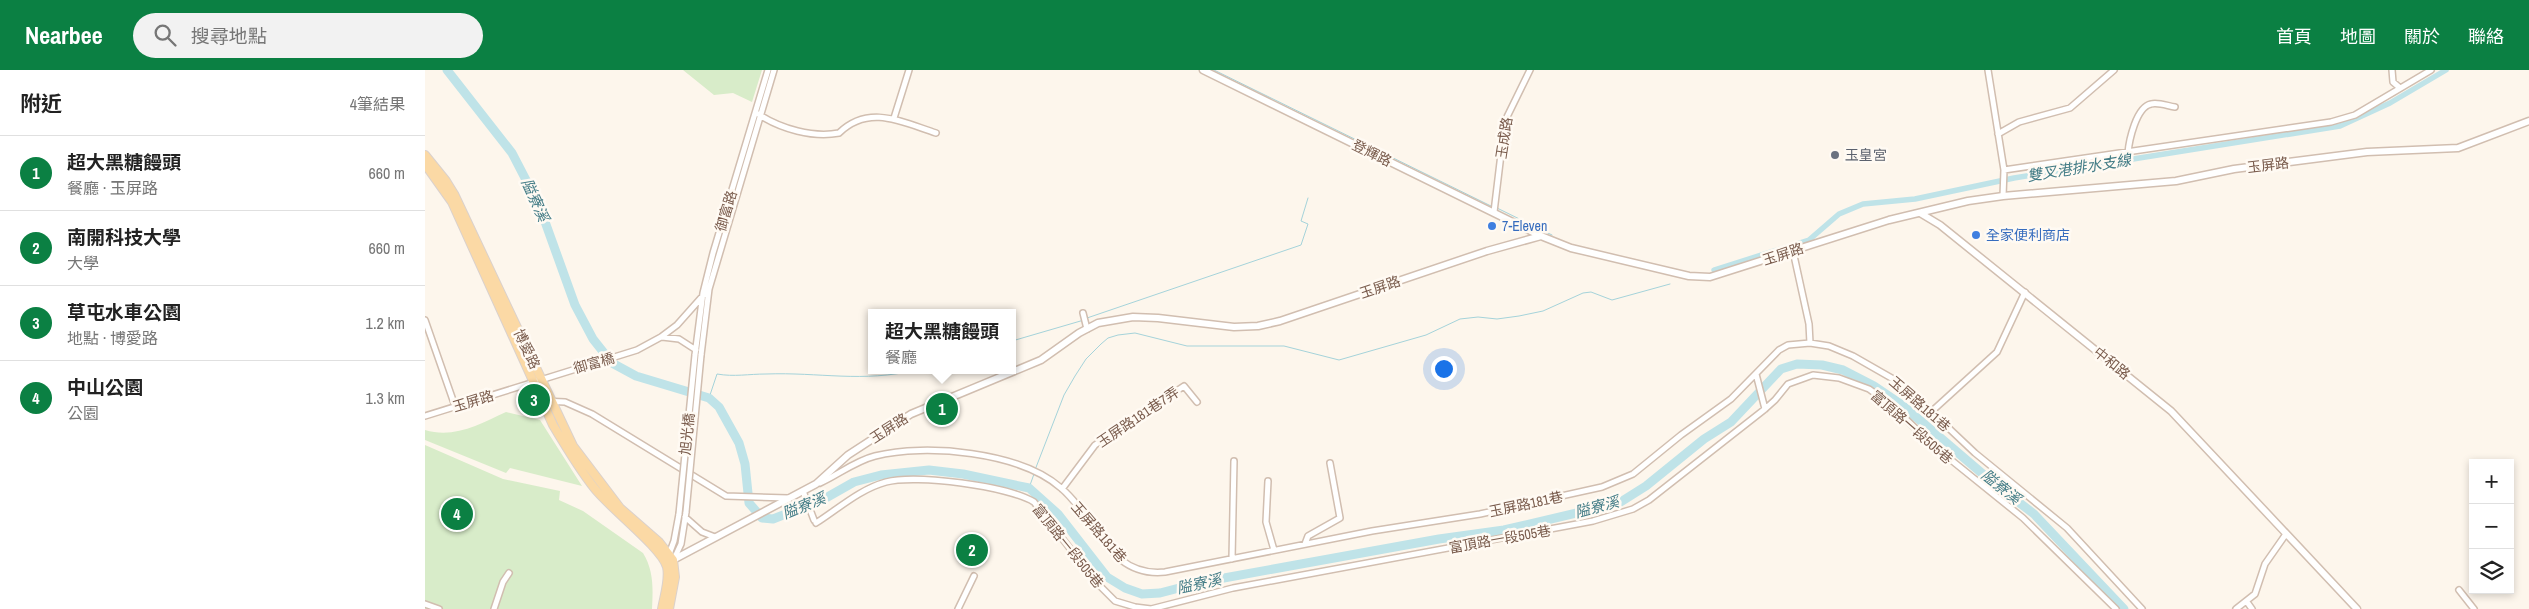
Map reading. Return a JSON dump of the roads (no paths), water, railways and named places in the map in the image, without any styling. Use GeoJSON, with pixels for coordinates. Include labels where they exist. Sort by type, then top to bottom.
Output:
{"type":"FeatureCollection","features":[{"type":"Feature","properties":{"kind":"main road","name":"博愛路"},"geometry":{"type":"LineString","coordinates":[[425,155],[446,181],[453,194],[568,451],[595,489],[618,515],[653,546],[665,564]]}},
{"type":"Feature","properties":{"kind":"main road","name":"博愛路"},"geometry":{"type":"LineString","coordinates":[[425,164],[452,202],[537,380]]}},
{"type":"Feature","properties":{"kind":"main road","name":"博愛路"},"geometry":{"type":"LineString","coordinates":[[546,402],[573,446],[620,508],[671,557]]}},
{"type":"Feature","properties":{"kind":"main road"},"geometry":{"type":"LineString","coordinates":[[669,609],[675,577],[671,557]]}},
{"type":"Feature","properties":{"kind":"main road"},"geometry":{"type":"LineString","coordinates":[[662,609],[668,576],[665,564]]}},
{"type":"Feature","properties":{"kind":"street","name":"御富路"},"geometry":{"type":"LineString","coordinates":[[698,353],[709,289],[769,70]]}},
{"type":"Feature","properties":{"kind":"street","name":"御富路"},"geometry":{"type":"LineString","coordinates":[[698,353],[703,293],[713,252],[774,70]]}},
{"type":"Feature","properties":{"kind":"street"},"geometry":{"type":"LineString","coordinates":[[894,118],[909,70]]}},
{"type":"Feature","properties":{"kind":"street","name":"登輝路"},"geometry":{"type":"LineString","coordinates":[[1203,70],[1541,236]]}},
{"type":"Feature","properties":{"kind":"street","name":"玉成路"},"geometry":{"type":"LineString","coordinates":[[1494,212],[1505,121],[1511,105],[1527,80],[1530,70]]}},
{"type":"Feature","properties":{"kind":"street"},"geometry":{"type":"LineString","coordinates":[[1989,70],[2004,170],[2003,196]]}},
{"type":"Feature","properties":{"kind":"street"},"geometry":{"type":"LineString","coordinates":[[1998,134],[2019,122],[2070,108],[2114,70]]}},
{"type":"Feature","properties":{"kind":"street"},"geometry":{"type":"LineString","coordinates":[[2392,70],[2393,82],[2400,88]]}},
{"type":"Feature","properties":{"kind":"street"},"geometry":{"type":"LineString","coordinates":[[2004,170],[2331,122],[2355,115],[2431,70]]}},
{"type":"Feature","properties":{"kind":"street"},"geometry":{"type":"LineString","coordinates":[[2128,153],[2133,126],[2147,105],[2152,103],[2175,107]]}},
{"type":"Feature","properties":{"kind":"street"},"geometry":{"type":"LineString","coordinates":[[758,114],[803,132],[828,136],[839,133],[847,126],[876,116],[894,118],[936,133]]}},
{"type":"Feature","properties":{"kind":"street","name":"玉屏路"},"geometry":{"type":"LineString","coordinates":[[1016,370],[1041,360],[1087,329],[1113,319],[1133,317],[1158,318],[1234,327],[1258,326],[1280,321],[1487,251],[1541,236],[1571,248],[1689,276],[1710,277],[1889,220],[2003,196],[2176,181],[2235,169],[2367,152],[2459,148],[2529,121]]}},
{"type":"Feature","properties":{"kind":"street","name":"中和路"},"geometry":{"type":"LineString","coordinates":[[1920,213],[1939,225],[2025,292],[2171,411],[2357,609]]}},
{"type":"Feature","properties":{"kind":"street"},"geometry":{"type":"LineString","coordinates":[[1793,251],[1809,324],[1810,343]]}},
{"type":"Feature","properties":{"kind":"street"},"geometry":{"type":"LineString","coordinates":[[661,337],[677,325],[703,293],[709,289]]}},
{"type":"Feature","properties":{"kind":"street"},"geometry":{"type":"LineString","coordinates":[[1931,412],[1997,352],[2025,292]]}},
{"type":"Feature","properties":{"kind":"street"},"geometry":{"type":"LineString","coordinates":[[1084,315],[1087,329]]}},
{"type":"Feature","properties":{"kind":"street"},"geometry":{"type":"LineString","coordinates":[[425,320],[455,406]]}},
{"type":"Feature","properties":{"kind":"street"},"geometry":{"type":"LineString","coordinates":[[661,337],[679,339],[698,353]]}},
{"type":"Feature","properties":{"kind":"street","name":"御富橋"},"geometry":{"type":"LineString","coordinates":[[550,376],[637,350],[661,337]]}},
{"type":"Feature","properties":{"kind":"street","name":"玉屏路181巷"},"geometry":{"type":"LineString","coordinates":[[816,484],[874,456],[909,451],[966,454],[1003,460],[1040,474],[1062,489],[1122,562],[1133,568],[1156,573],[1305,544],[1479,514],[1601,487],[1633,474],[1681,435],[1731,399],[1757,375],[1772,355],[1783,347],[1810,343],[1829,346],[1877,368],[1902,384],[1975,453],[2067,528],[2143,609]]}},
{"type":"Feature","properties":{"kind":"street","name":"旭光橋"},"geometry":{"type":"LineString","coordinates":[[671,557],[679,514],[698,353]]}},
{"type":"Feature","properties":{"kind":"street","name":"旭光橋"},"geometry":{"type":"LineString","coordinates":[[685,515],[698,353]]}},
{"type":"Feature","properties":{"kind":"street","name":"玉屏路"},"geometry":{"type":"LineString","coordinates":[[546,402],[565,402],[592,414],[726,496],[786,499],[804,494],[848,455],[911,414],[1007,374]]}},
{"type":"Feature","properties":{"kind":"street"},"geometry":{"type":"LineString","coordinates":[[1757,375],[1765,407]]}},
{"type":"Feature","properties":{"kind":"street","name":"富頂路一段505巷"},"geometry":{"type":"LineString","coordinates":[[804,494],[815,522],[863,492],[886,482],[908,480],[959,483],[1026,497],[1034,502],[1096,582],[1115,601],[1135,607],[1151,609],[1233,588],[1375,560],[1520,536],[1617,514],[1649,500],[1775,400],[1788,384],[1813,375],[1839,378],[1869,390],[1891,405],[1935,447],[2023,518],[2115,609]]}},
{"type":"Feature","properties":{"kind":"street","name":"玉屏路"},"geometry":{"type":"LineString","coordinates":[[425,416],[550,376]]}},
{"type":"Feature","properties":{"kind":"street","name":"玉屏路181巷7弄"},"geometry":{"type":"LineString","coordinates":[[1062,489],[1095,445],[1171,394],[1184,386],[1197,402]]}},
{"type":"Feature","properties":{"kind":"street"},"geometry":{"type":"LineString","coordinates":[[1232,559],[1234,461]]}},
{"type":"Feature","properties":{"kind":"street"},"geometry":{"type":"LineString","coordinates":[[1305,544],[1308,536],[1340,518],[1330,463]]}},
{"type":"Feature","properties":{"kind":"street"},"geometry":{"type":"LineString","coordinates":[[1268,481],[1266,522],[1275,550]]}},
{"type":"Feature","properties":{"kind":"street"},"geometry":{"type":"LineString","coordinates":[[671,557],[715,537],[786,499]]}},
{"type":"Feature","properties":{"kind":"street"},"geometry":{"type":"LineString","coordinates":[[685,515],[702,532],[715,537]]}},
{"type":"Feature","properties":{"kind":"street"},"geometry":{"type":"LineString","coordinates":[[665,564],[681,544],[685,515]]}},
{"type":"Feature","properties":{"kind":"street"},"geometry":{"type":"LineString","coordinates":[[2236,609],[2255,594],[2265,564],[2286,534]]}},
{"type":"Feature","properties":{"kind":"street"},"geometry":{"type":"LineString","coordinates":[[494,609],[503,582],[509,573]]}},
{"type":"Feature","properties":{"kind":"street"},"geometry":{"type":"LineString","coordinates":[[958,609],[974,576]]}},
{"type":"Feature","properties":{"kind":"street"},"geometry":{"type":"LineString","coordinates":[[2459,590],[2474,609]]}},
{"type":"Feature","properties":{"kind":"street"},"geometry":{"type":"LineString","coordinates":[[2247,602],[2252,609]]}},
{"type":"Feature","properties":{"kind":"street"},"geometry":{"type":"LineString","coordinates":[[425,604],[439,609]]}},
{"type":"Feature","properties":{"kind":"waterway","name":"隘寮溪"},"geometry":{"type":"LineString","coordinates":[[447,70],[512,153],[539,205],[575,305],[593,339],[612,363],[636,376],[709,398],[719,407],[739,443],[745,464],[749,503],[762,518],[773,519],[824,499],[854,482],[881,475],[929,470],[963,474],[1029,488],[1058,514],[1107,577],[1125,588],[1142,594],[1160,593],[1202,582],[1439,539],[1504,530],[1619,503],[1646,486],[1704,439],[1731,422],[1781,369],[1797,364],[1822,365],[1843,370],[1874,386],[1902,405],[1991,481],[2034,514],[2124,609]]}},
{"type":"Feature","properties":{"kind":"waterway"},"geometry":{"type":"LineString","coordinates":[[1214,70],[1493,207]]}},
{"type":"Feature","properties":{"kind":"waterway","name":"雙叉港排水支線"},"geometry":{"type":"LineString","coordinates":[[1714,270],[1809,240],[1839,214],[1863,204],[1915,199],[2014,178],[2340,126],[2390,103],[2446,70]]}},
{"type":"Feature","properties":{"kind":"waterway"},"geometry":{"type":"LineString","coordinates":[[1087,318],[1301,245],[1308,224],[1301,221],[1308,198]]}},
{"type":"Feature","properties":{"kind":"waterway"},"geometry":{"type":"LineString","coordinates":[[1497,208],[1552,235]]}},
{"type":"Feature","properties":{"kind":"waterway"},"geometry":{"type":"LineString","coordinates":[[1035,470],[1064,395],[1075,376],[1086,359],[1101,344],[1108,338],[1118,335],[1135,333],[1187,346],[1284,346],[1339,360],[1426,335],[1460,319],[1478,317],[1497,319],[1519,316],[1543,311],[1583,293],[1591,292],[1612,300],[1670,284]]}},
{"type":"Feature","properties":{"kind":"waterway"},"geometry":{"type":"LineString","coordinates":[[1016,340],[1084,320]]}},
{"type":"Feature","properties":{"kind":"waterway"},"geometry":{"type":"LineString","coordinates":[[709,398],[717,374],[859,376],[897,374]]}},
{"type":"Feature","properties":{"kind":"waterway"},"geometry":{"type":"LineString","coordinates":[[1029,488],[1034,474]]}},
{"type":"Feature","properties":{"kind":"place","name":"玉皇宮"},"geometry":{"type":"Point","coordinates":[1835,155]}},
{"type":"Feature","properties":{"kind":"place","name":"7-Eleven"},"geometry":{"type":"Point","coordinates":[1492,226]}},
{"type":"Feature","properties":{"kind":"place","name":"全家便利商店"},"geometry":{"type":"Point","coordinates":[1976,235]}},
{"type":"Feature","properties":{"kind":"place","name":"草屯水車公園"},"geometry":{"type":"Point","coordinates":[534,400]}},
{"type":"Feature","properties":{"kind":"place","name":"超大黑糖饅頭"},"geometry":{"type":"Point","coordinates":[942,409]}},
{"type":"Feature","properties":{"kind":"place","name":"中山公園"},"geometry":{"type":"Point","coordinates":[457,514]}},
{"type":"Feature","properties":{"kind":"place","name":"南開科技大學"},"geometry":{"type":"Point","coordinates":[972,550]}}]}
